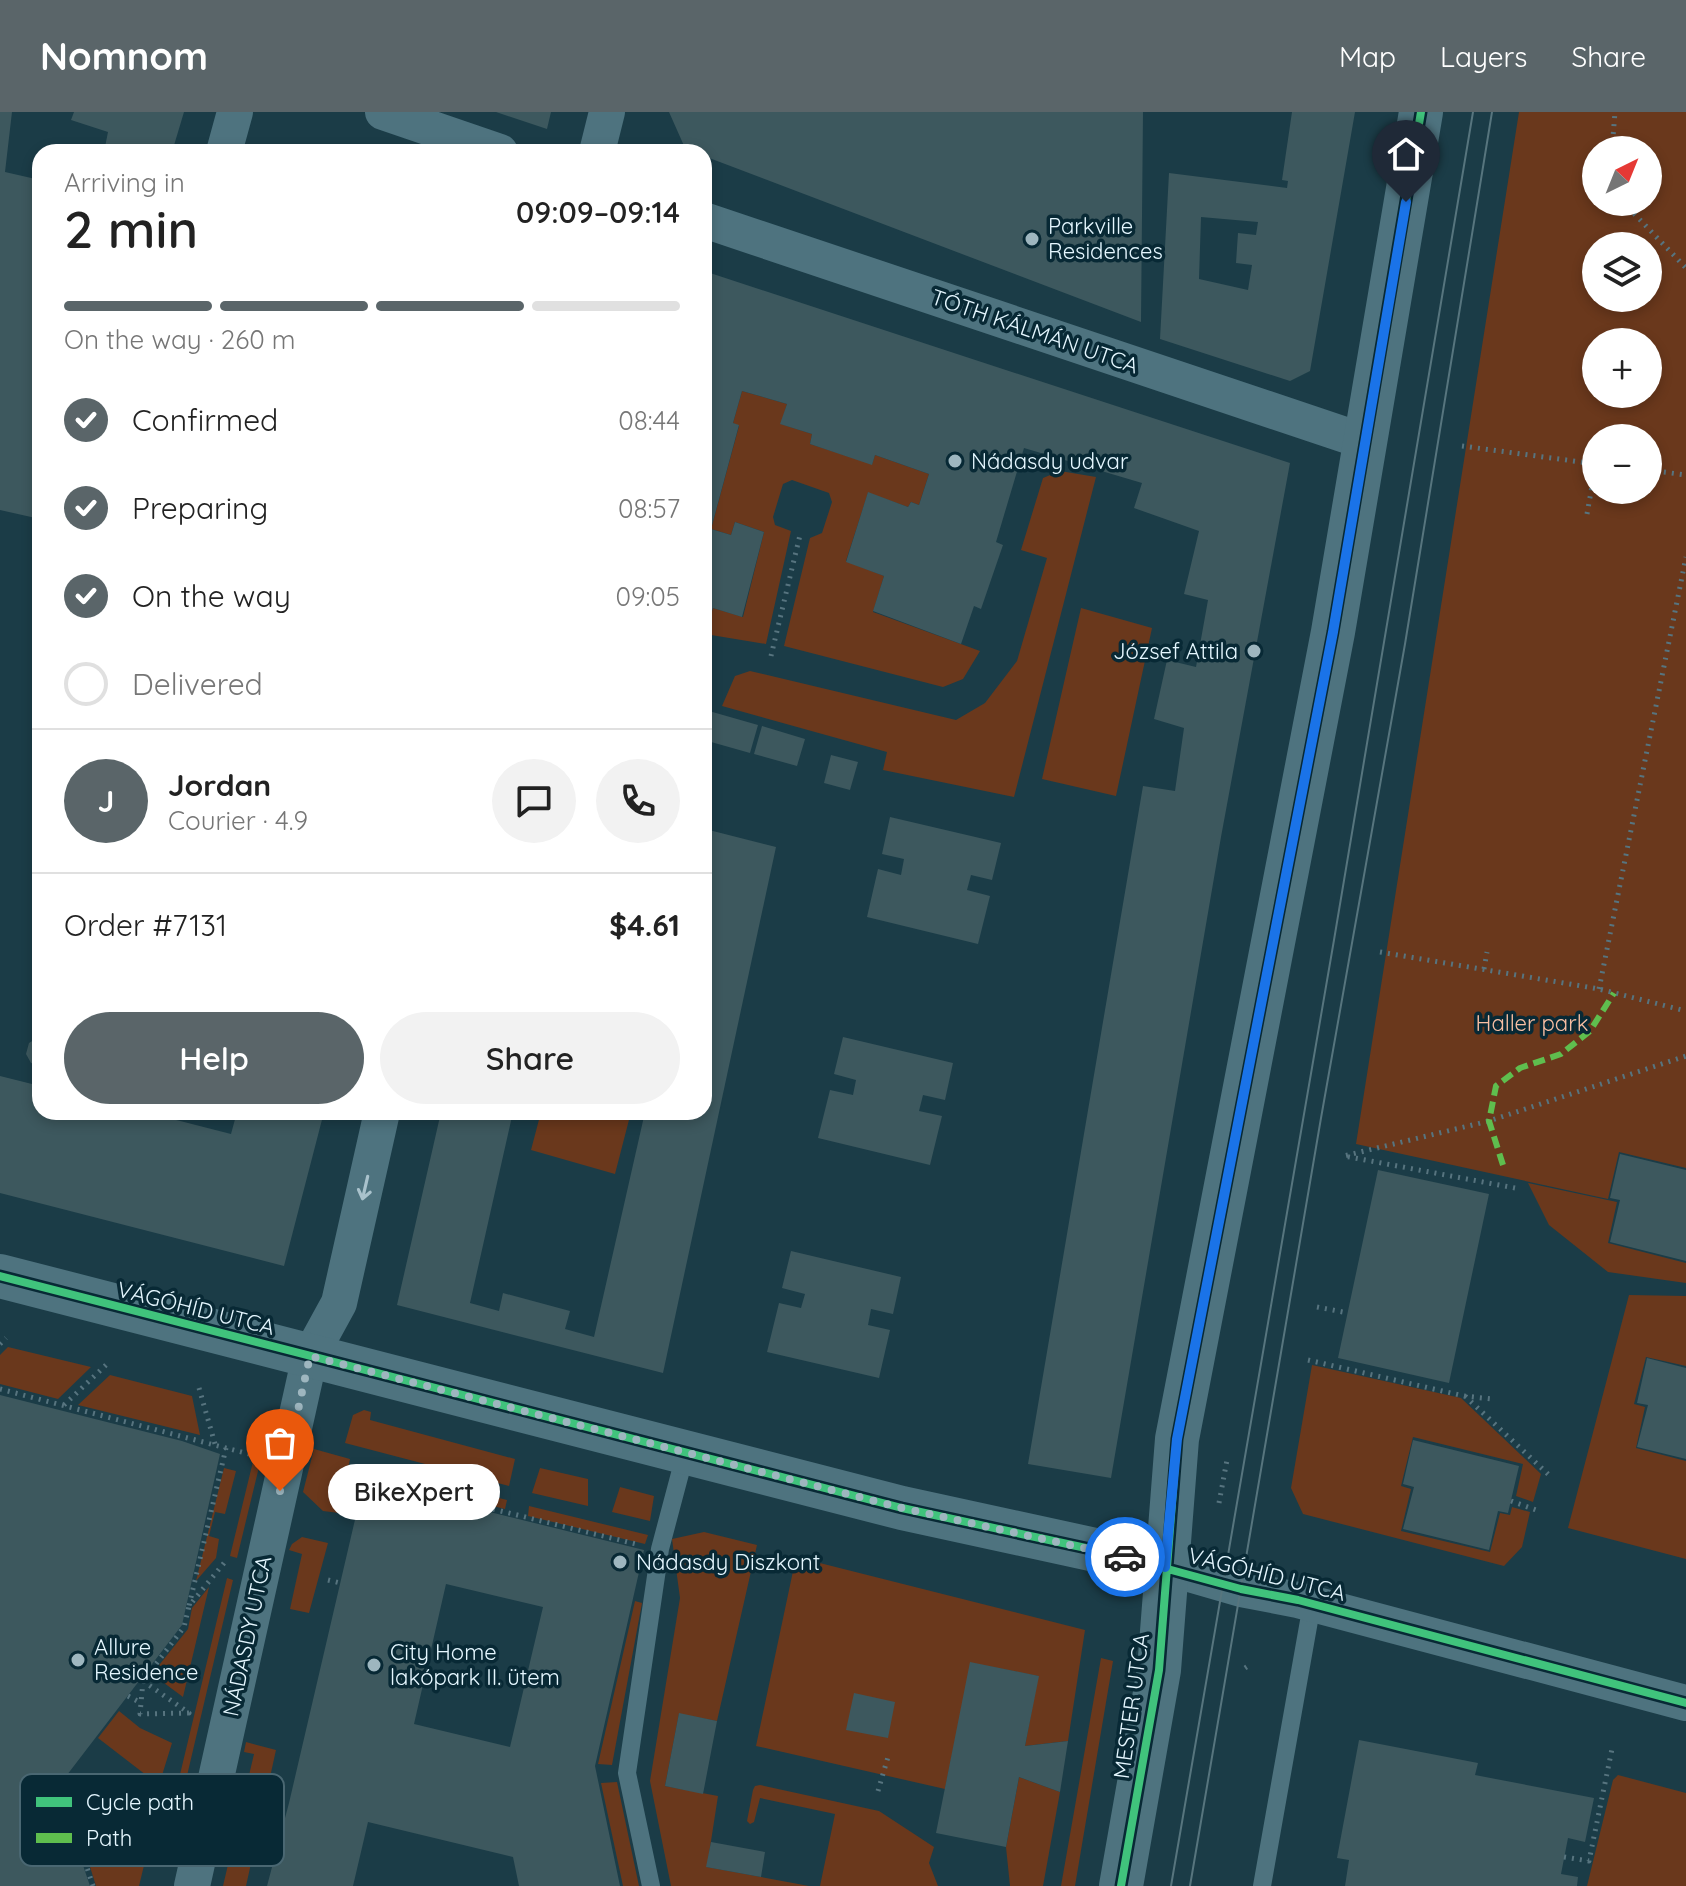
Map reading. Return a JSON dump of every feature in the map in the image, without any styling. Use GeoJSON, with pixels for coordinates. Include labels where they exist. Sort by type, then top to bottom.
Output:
{"type":"FeatureCollection","features":[{"type":"Feature","properties":{"kind":"street"},"geometry":{"type":"LineString","coordinates":[[226,144],[235,112]]}},
{"type":"Feature","properties":{"kind":"street"},"geometry":{"type":"LineString","coordinates":[[383,112],[477,144]]}},
{"type":"Feature","properties":{"kind":"street"},"geometry":{"type":"LineString","coordinates":[[599,144],[607,112]]}},
{"type":"Feature","properties":{"kind":"street","name":"MESTER UTCA"},"geometry":{"type":"LineString","coordinates":[[1121,1886],[1159,1670],[1177,1439],[1325,672],[1421,112]]}},
{"type":"Feature","properties":{"kind":"street","name":"TÓTH KÁLMÁN UTCA"},"geometry":{"type":"LineString","coordinates":[[712,223],[1366,442]]}},
{"type":"Feature","properties":{"kind":"street","name":"NÁDASDY UTCA"},"geometry":{"type":"LineString","coordinates":[[217,1774],[310,1356],[339,1303],[380,1120]]}},
{"type":"Feature","properties":{"kind":"street","name":"VÁGÓHÍD UTCA"},"geometry":{"type":"LineString","coordinates":[[0,1276],[902,1508],[1165,1567],[1241,1589],[1312,1604],[1686,1703]]}},
{"type":"Feature","properties":{"kind":"street","name":"NÁDASDY UTCA"},"geometry":{"type":"LineString","coordinates":[[192,1886],[196,1866]]}},
{"type":"Feature","properties":{"kind":"lane"},"geometry":{"type":"LineString","coordinates":[[651,1886],[627,1773],[660,1549],[686,1451]]}},
{"type":"Feature","properties":{"kind":"lane"},"geometry":{"type":"LineString","coordinates":[[1262,1886],[1312,1604]]}},
{"type":"Feature","properties":{"kind":"path"},"geometry":{"type":"LineString","coordinates":[[1613,136],[1615,112]]}},
{"type":"Feature","properties":{"kind":"path"},"geometry":{"type":"LineString","coordinates":[[1636,216],[1686,268]]}},
{"type":"Feature","properties":{"kind":"path"},"geometry":{"type":"LineString","coordinates":[[1462,446],[1596,464],[1587,514]]}},
{"type":"Feature","properties":{"kind":"path"},"geometry":{"type":"LineString","coordinates":[[1662,472],[1686,475]]}},
{"type":"Feature","properties":{"kind":"path"},"geometry":{"type":"LineString","coordinates":[[771,656],[800,535]]}},
{"type":"Feature","properties":{"kind":"path"},"geometry":{"type":"LineString","coordinates":[[1599,989],[1686,557]]}},
{"type":"Feature","properties":{"kind":"path"},"geometry":{"type":"LineString","coordinates":[[1380,952],[1599,989],[1686,1011]]}},
{"type":"Feature","properties":{"kind":"path"},"geometry":{"type":"LineString","coordinates":[[1484,969],[1487,952]]}},
{"type":"Feature","properties":{"kind":"path"},"geometry":{"type":"LineString","coordinates":[[1515,1188],[1344,1156],[1489,1121],[1686,1056]]}},
{"type":"Feature","properties":{"kind":"path"},"geometry":{"type":"LineString","coordinates":[[1317,1307],[1348,1313]]}},
{"type":"Feature","properties":{"kind":"path"},"geometry":{"type":"LineString","coordinates":[[0,1344],[6,1338]]}},
{"type":"Feature","properties":{"kind":"path"},"geometry":{"type":"LineString","coordinates":[[1308,1360],[1464,1396],[1492,1399]]}},
{"type":"Feature","properties":{"kind":"path"},"geometry":{"type":"LineString","coordinates":[[63,1406],[107,1364]]}},
{"type":"Feature","properties":{"kind":"path"},"geometry":{"type":"LineString","coordinates":[[199,1388],[216,1445]]}},
{"type":"Feature","properties":{"kind":"path"},"geometry":{"type":"LineString","coordinates":[[0,1389],[249,1454]]}},
{"type":"Feature","properties":{"kind":"path"},"geometry":{"type":"LineString","coordinates":[[1464,1396],[1549,1475]]}},
{"type":"Feature","properties":{"kind":"path"},"geometry":{"type":"LineString","coordinates":[[143,1681],[189,1713],[140,1714],[143,1681],[184,1627],[226,1448]]}},
{"type":"Feature","properties":{"kind":"path"},"geometry":{"type":"LineString","coordinates":[[1219,1503],[1227,1460]]}},
{"type":"Feature","properties":{"kind":"path"},"geometry":{"type":"LineString","coordinates":[[353,1475],[660,1549]]}},
{"type":"Feature","properties":{"kind":"path"},"geometry":{"type":"LineString","coordinates":[[1511,1501],[1539,1511]]}},
{"type":"Feature","properties":{"kind":"path"},"geometry":{"type":"LineString","coordinates":[[189,1606],[224,1563]]}},
{"type":"Feature","properties":{"kind":"path"},"geometry":{"type":"LineString","coordinates":[[328,1580],[340,1583]]}},
{"type":"Feature","properties":{"kind":"path"},"geometry":{"type":"LineString","coordinates":[[128,1696],[141,1703]]}},
{"type":"Feature","properties":{"kind":"path"},"geometry":{"type":"LineString","coordinates":[[1564,1857],[1589,1861],[1612,1749]]}},
{"type":"Feature","properties":{"kind":"path"},"geometry":{"type":"LineString","coordinates":[[878,1791],[888,1757]]}},
{"type":"Feature","properties":{"kind":"path"},"geometry":{"type":"LineString","coordinates":[[86,1866],[93,1886]]}},
{"type":"Feature","properties":{"kind":"green space","name":"Haller park"},"geometry":{"type":"Polygon","coordinates":[[[1519,112],[1686,112],[1686,1168],[1619,1152],[1608,1199],[1356,1144],[1519,112]]]}},
{"type":"Feature","properties":{"kind":"green space"},"geometry":{"type":"Polygon","coordinates":[[[742,391],[787,404],[781,424],[812,434],[810,444],[872,464],[875,455],[929,474],[919,505],[911,502],[908,507],[868,493],[846,561],[884,576],[873,612],[980,651],[963,679],[943,687],[784,646],[810,538],[822,533],[832,502],[829,493],[792,480],[783,484],[773,517],[775,525],[791,531],[766,644],[712,635],[713,608],[743,617],[764,532],[735,522],[731,535],[712,529],[739,426],[733,423],[742,391]]]}},
{"type":"Feature","properties":{"kind":"green space"},"geometry":{"type":"Polygon","coordinates":[[[1060,471],[1096,477],[1014,797],[883,770],[887,752],[722,706],[735,676],[750,671],[956,720],[985,703],[1017,661],[1047,558],[1021,550],[1043,478],[1060,471]]]}},
{"type":"Feature","properties":{"kind":"green space"},"geometry":{"type":"Polygon","coordinates":[[[1081,608],[1152,628],[1116,796],[1042,779],[1081,608]]]}},
{"type":"Feature","properties":{"kind":"green space"},"geometry":{"type":"Polygon","coordinates":[[[539,1120],[629,1120],[615,1174],[531,1150],[539,1120]]]}},
{"type":"Feature","properties":{"kind":"green space"},"geometry":{"type":"Polygon","coordinates":[[[1528,1183],[1617,1202],[1608,1243],[1686,1263],[1686,1283],[1608,1272],[1549,1225],[1528,1183]]]}},
{"type":"Feature","properties":{"kind":"green space"},"geometry":{"type":"Polygon","coordinates":[[[1629,1295],[1686,1296],[1686,1366],[1646,1357],[1634,1404],[1645,1407],[1636,1448],[1686,1461],[1686,1559],[1568,1528],[1629,1295]]]}},
{"type":"Feature","properties":{"kind":"green space"},"geometry":{"type":"Polygon","coordinates":[[[8,1347],[91,1367],[58,1399],[0,1384],[0,1355],[8,1347]]]}},
{"type":"Feature","properties":{"kind":"green space"},"geometry":{"type":"Polygon","coordinates":[[[1312,1365],[1461,1398],[1541,1474],[1533,1502],[1516,1496],[1523,1464],[1413,1437],[1401,1486],[1411,1489],[1401,1531],[1490,1552],[1500,1513],[1510,1515],[1512,1507],[1530,1512],[1522,1547],[1504,1566],[1303,1514],[1291,1488],[1312,1365]]]}},
{"type":"Feature","properties":{"kind":"green space"},"geometry":{"type":"Polygon","coordinates":[[[110,1375],[192,1396],[200,1435],[78,1405],[110,1375]]]}},
{"type":"Feature","properties":{"kind":"green space"},"geometry":{"type":"Polygon","coordinates":[[[364,1410],[371,1412],[370,1420],[515,1459],[509,1486],[345,1443],[353,1415],[364,1410]]]}},
{"type":"Feature","properties":{"kind":"green space"},"geometry":{"type":"Polygon","coordinates":[[[259,1437],[266,1438],[237,1558],[230,1556],[259,1437]]]}},
{"type":"Feature","properties":{"kind":"green space"},"geometry":{"type":"Polygon","coordinates":[[[314,1449],[350,1459],[339,1513],[323,1511],[303,1492],[314,1449]]]}},
{"type":"Feature","properties":{"kind":"green space"},"geometry":{"type":"Polygon","coordinates":[[[365,1465],[507,1500],[505,1509],[363,1474],[365,1465]]]}},
{"type":"Feature","properties":{"kind":"green space"},"geometry":{"type":"Polygon","coordinates":[[[224,1468],[236,1471],[225,1514],[215,1512],[209,1536],[219,1539],[216,1558],[196,1581],[224,1468]]]}},
{"type":"Feature","properties":{"kind":"green space"},"geometry":{"type":"Polygon","coordinates":[[[540,1468],[588,1479],[588,1506],[532,1493],[540,1468]]]}},
{"type":"Feature","properties":{"kind":"green space"},"geometry":{"type":"Polygon","coordinates":[[[620,1487],[654,1496],[650,1521],[612,1512],[620,1487]]]}},
{"type":"Feature","properties":{"kind":"green space"},"geometry":{"type":"Polygon","coordinates":[[[529,1506],[648,1535],[645,1544],[528,1516],[529,1506]]]}},
{"type":"Feature","properties":{"kind":"green space"},"geometry":{"type":"Polygon","coordinates":[[[704,1532],[757,1545],[717,1721],[679,1714],[665,1786],[718,1796],[707,1867],[809,1886],[671,1886],[650,1781],[680,1598],[672,1539],[704,1532]]]}},
{"type":"Feature","properties":{"kind":"green space"},"geometry":{"type":"Polygon","coordinates":[[[302,1537],[328,1543],[309,1613],[290,1609],[302,1554],[289,1550],[302,1537]]]}},
{"type":"Feature","properties":{"kind":"green space"},"geometry":{"type":"Polygon","coordinates":[[[796,1557],[1085,1630],[1068,1741],[1025,1746],[1038,1676],[971,1663],[945,1789],[756,1746],[796,1557]]]}},
{"type":"Feature","properties":{"kind":"green space"},"geometry":{"type":"Polygon","coordinates":[[[227,1578],[233,1580],[187,1774],[180,1774],[227,1578]]]}},
{"type":"Feature","properties":{"kind":"green space"},"geometry":{"type":"Polygon","coordinates":[[[209,1587],[183,1697],[152,1674],[188,1629],[192,1608],[209,1587]]]}},
{"type":"Feature","properties":{"kind":"green space"},"geometry":{"type":"Polygon","coordinates":[[[635,1601],[642,1603],[612,1765],[598,1764],[635,1601]]]}},
{"type":"Feature","properties":{"kind":"green space"},"geometry":{"type":"Polygon","coordinates":[[[1101,1658],[1113,1661],[1075,1886],[1061,1886],[1101,1658]]]}},
{"type":"Feature","properties":{"kind":"green space"},"geometry":{"type":"Polygon","coordinates":[[[119,1711],[140,1728],[172,1743],[162,1774],[145,1774],[98,1738],[119,1711]]]}},
{"type":"Feature","properties":{"kind":"green space"},"geometry":{"type":"Polygon","coordinates":[[[246,1742],[276,1750],[271,1774],[249,1774],[254,1754],[244,1752],[246,1742]]]}},
{"type":"Feature","properties":{"kind":"green space"},"geometry":{"type":"Polygon","coordinates":[[[1618,1775],[1686,1793],[1686,1886],[1587,1886],[1613,1780],[1618,1775]]]}},
{"type":"Feature","properties":{"kind":"green space"},"geometry":{"type":"Polygon","coordinates":[[[1019,1777],[1060,1792],[1043,1886],[1010,1886],[1006,1847],[1019,1777]]]}},
{"type":"Feature","properties":{"kind":"green space"},"geometry":{"type":"Polygon","coordinates":[[[617,1782],[639,1886],[623,1886],[601,1783],[617,1782]]]}},
{"type":"Feature","properties":{"kind":"green space"},"geometry":{"type":"Polygon","coordinates":[[[760,1785],[879,1811],[934,1847],[929,1863],[938,1886],[820,1886],[835,1814],[760,1798],[754,1822],[750,1824],[747,1821],[753,1790],[760,1785]]]}},
{"type":"Feature","properties":{"kind":"green space"},"geometry":{"type":"Polygon","coordinates":[[[90,1866],[144,1866],[139,1886],[96,1886],[90,1866]]]}},
{"type":"Feature","properties":{"kind":"green space"},"geometry":{"type":"Polygon","coordinates":[[[228,1866],[250,1866],[246,1886],[223,1886],[228,1866]]]}},
{"type":"Feature","properties":{"kind":"building"},"geometry":{"type":"Polygon","coordinates":[[[0,112],[12,112],[5,172],[32,178],[32,517],[0,510],[0,112]]]}},
{"type":"Feature","properties":{"kind":"building"},"geometry":{"type":"Polygon","coordinates":[[[74,112],[184,112],[174,144],[106,144],[108,132],[71,120],[74,112]]]}},
{"type":"Feature","properties":{"kind":"building"},"geometry":{"type":"Polygon","coordinates":[[[496,112],[551,112],[547,129],[496,112]]]}},
{"type":"Feature","properties":{"kind":"building","name":"Parkville Residences"},"geometry":{"type":"Polygon","coordinates":[[[669,112],[1143,112],[1141,322],[712,159],[712,144],[683,144],[669,112]]]}},
{"type":"Feature","properties":{"kind":"building"},"geometry":{"type":"Polygon","coordinates":[[[1292,112],[1355,112],[1310,371],[1290,381],[1160,339],[1169,173],[1287,188],[1288,181],[1282,180],[1292,112]],[[1201,217],[1199,279],[1248,290],[1252,265],[1236,263],[1238,233],[1256,235],[1258,222],[1201,217]]]}},
{"type":"Feature","properties":{"kind":"building"},"geometry":{"type":"Polygon","coordinates":[[[712,274],[1290,463],[1221,837],[1111,1478],[1028,1464],[1143,786],[1175,791],[1184,728],[1154,719],[1167,660],[1196,667],[1208,600],[1184,594],[1199,531],[1134,508],[1142,483],[1024,448],[996,542],[1003,545],[981,609],[974,606],[961,644],[873,611],[884,576],[846,562],[868,492],[908,507],[911,502],[919,505],[929,474],[875,455],[872,465],[810,444],[812,434],[780,424],[787,404],[742,391],[733,423],[739,425],[712,525],[712,274]]]}},
{"type":"Feature","properties":{"kind":"building"},"geometry":{"type":"Polygon","coordinates":[[[735,522],[764,532],[742,617],[713,608],[712,611],[712,529],[731,535],[735,522]]]}},
{"type":"Feature","properties":{"kind":"building"},"geometry":{"type":"Polygon","coordinates":[[[712,712],[758,725],[750,753],[712,742],[712,712]]]}},
{"type":"Feature","properties":{"kind":"building"},"geometry":{"type":"Polygon","coordinates":[[[762,726],[805,739],[797,766],[754,754],[762,726]]]}},
{"type":"Feature","properties":{"kind":"building"},"geometry":{"type":"Polygon","coordinates":[[[831,755],[858,762],[850,790],[824,783],[831,755]]]}},
{"type":"Feature","properties":{"kind":"building"},"geometry":{"type":"Polygon","coordinates":[[[890,817],[1001,843],[992,880],[971,875],[967,890],[990,896],[978,944],[867,917],[878,869],[901,875],[904,859],[882,854],[890,817]]]}},
{"type":"Feature","properties":{"kind":"building"},"geometry":{"type":"Polygon","coordinates":[[[712,831],[776,847],[663,1373],[397,1305],[439,1120],[511,1120],[470,1303],[499,1311],[503,1293],[570,1311],[565,1329],[594,1337],[643,1120],[712,1120],[712,831]]]}},
{"type":"Feature","properties":{"kind":"building"},"geometry":{"type":"Polygon","coordinates":[[[843,1037],[953,1063],[945,1100],[923,1095],[919,1111],[942,1116],[930,1165],[818,1138],[830,1090],[853,1095],[856,1080],[834,1074],[843,1037]]]}},
{"type":"Feature","properties":{"kind":"building"},"geometry":{"type":"Polygon","coordinates":[[[32,1041],[32,1063],[26,1054],[32,1041]]]}},
{"type":"Feature","properties":{"kind":"building"},"geometry":{"type":"Polygon","coordinates":[[[0,1076],[32,1084],[32,1120],[176,1120],[231,1134],[235,1120],[322,1120],[284,1266],[0,1193],[0,1076]]]}},
{"type":"Feature","properties":{"kind":"building"},"geometry":{"type":"Polygon","coordinates":[[[1620,1154],[1686,1170],[1686,1261],[1610,1242],[1620,1200],[1610,1198],[1620,1154]]]}},
{"type":"Feature","properties":{"kind":"building"},"geometry":{"type":"Polygon","coordinates":[[[1378,1170],[1489,1194],[1449,1383],[1338,1358],[1378,1170]]]}},
{"type":"Feature","properties":{"kind":"building"},"geometry":{"type":"Polygon","coordinates":[[[791,1251],[901,1277],[893,1314],[871,1309],[868,1325],[890,1330],[879,1378],[767,1352],[779,1303],[801,1308],[805,1294],[782,1288],[791,1251]]]}},
{"type":"Feature","properties":{"kind":"building"},"geometry":{"type":"Polygon","coordinates":[[[1647,1358],[1686,1368],[1686,1459],[1637,1447],[1648,1405],[1637,1403],[1647,1358]]]}},
{"type":"Feature","properties":{"kind":"building","name":"Allure Residence"},"geometry":{"type":"Polygon","coordinates":[[[0,1395],[182,1441],[220,1454],[182,1625],[68,1774],[20,1774],[20,1866],[83,1866],[90,1886],[0,1886],[0,1395]]]}},
{"type":"Feature","properties":{"kind":"building"},"geometry":{"type":"Polygon","coordinates":[[[1413,1440],[1519,1466],[1508,1513],[1498,1511],[1489,1550],[1403,1529],[1414,1487],[1403,1484],[1413,1440]]]}},
{"type":"Feature","properties":{"kind":"building","name":"City Home lakópark II. ütem"},"geometry":{"type":"Polygon","coordinates":[[[364,1481],[644,1550],[595,1766],[620,1886],[519,1886],[513,1857],[368,1822],[353,1886],[267,1886],[272,1866],[284,1866],[284,1822],[364,1481]],[[446,1584],[414,1724],[510,1747],[543,1607],[446,1584]]]}},
{"type":"Feature","properties":{"kind":"building"},"geometry":{"type":"Polygon","coordinates":[[[970,1662],[1039,1676],[1025,1746],[1068,1741],[1060,1792],[1019,1777],[1006,1847],[936,1833],[970,1662]]]}},
{"type":"Feature","properties":{"kind":"building"},"geometry":{"type":"Polygon","coordinates":[[[854,1693],[895,1702],[888,1738],[846,1730],[854,1693]]]}},
{"type":"Feature","properties":{"kind":"building"},"geometry":{"type":"Polygon","coordinates":[[[679,1713],[717,1721],[703,1794],[665,1786],[679,1713]]]}},
{"type":"Feature","properties":{"kind":"building"},"geometry":{"type":"Polygon","coordinates":[[[1359,1740],[1478,1763],[1475,1775],[1594,1798],[1585,1842],[1568,1838],[1561,1874],[1578,1877],[1577,1886],[1345,1886],[1349,1860],[1337,1858],[1359,1740]]]}},
{"type":"Feature","properties":{"kind":"building"},"geometry":{"type":"Polygon","coordinates":[[[711,1842],[765,1852],[761,1877],[706,1867],[711,1842]]]}},
{"type":"Feature","properties":{"kind":"tram line"},"geometry":{"type":"LineString","coordinates":[[1171,1886],[1473,112]]}},
{"type":"Feature","properties":{"kind":"tram line"},"geometry":{"type":"LineString","coordinates":[[1190,1886],[1405,644],[1492,112]]}},
{"type":"Feature","properties":{"kind":"marked path"},"geometry":{"type":"LineString","coordinates":[[1503,1165],[1489,1121],[1496,1086],[1520,1068],[1561,1054],[1590,1031],[1614,993]]}},
{"type":"Feature","properties":{"kind":"cycle path"},"geometry":{"type":"LineString","coordinates":[[1121,1886],[1159,1670],[1177,1439],[1333,632],[1421,112]]}},
{"type":"Feature","properties":{"kind":"cycle path"},"geometry":{"type":"LineString","coordinates":[[0,1276],[902,1508],[1109,1553],[1241,1589],[1298,1600],[1686,1703]]}},
{"type":"Feature","properties":{"kind":"way so far"},"geometry":{"type":"LineString","coordinates":[[280,1491],[310,1356],[902,1508],[1125,1557]]}},
{"type":"Feature","properties":{"kind":"place","name":"Parkville Residences"},"geometry":{"type":"Point","coordinates":[1032,239]}},
{"type":"Feature","properties":{"kind":"place","name":"Nádasdy udvar"},"geometry":{"type":"Point","coordinates":[955,461]}},
{"type":"Feature","properties":{"kind":"place","name":"József Attila"},"geometry":{"type":"Point","coordinates":[1254,651]}},
{"type":"Feature","properties":{"kind":"place","name":"BikeXpert"},"geometry":{"type":"Point","coordinates":[280,1491]}},
{"type":"Feature","properties":{"kind":"place","name":"Nádasdy Diszkont"},"geometry":{"type":"Point","coordinates":[620,1562]}},
{"type":"Feature","properties":{"kind":"place","name":"Allure Residence"},"geometry":{"type":"Point","coordinates":[78,1660]}},
{"type":"Feature","properties":{"kind":"place","name":"City Home lakópark II. ütem"},"geometry":{"type":"Point","coordinates":[374,1665]}},
{"type":"Feature","properties":{"kind":"route"},"geometry":{"type":"LineString","coordinates":[[1125,1557],[1165,1567],[1177,1439],[1333,632],[1406,202]]}}]}
